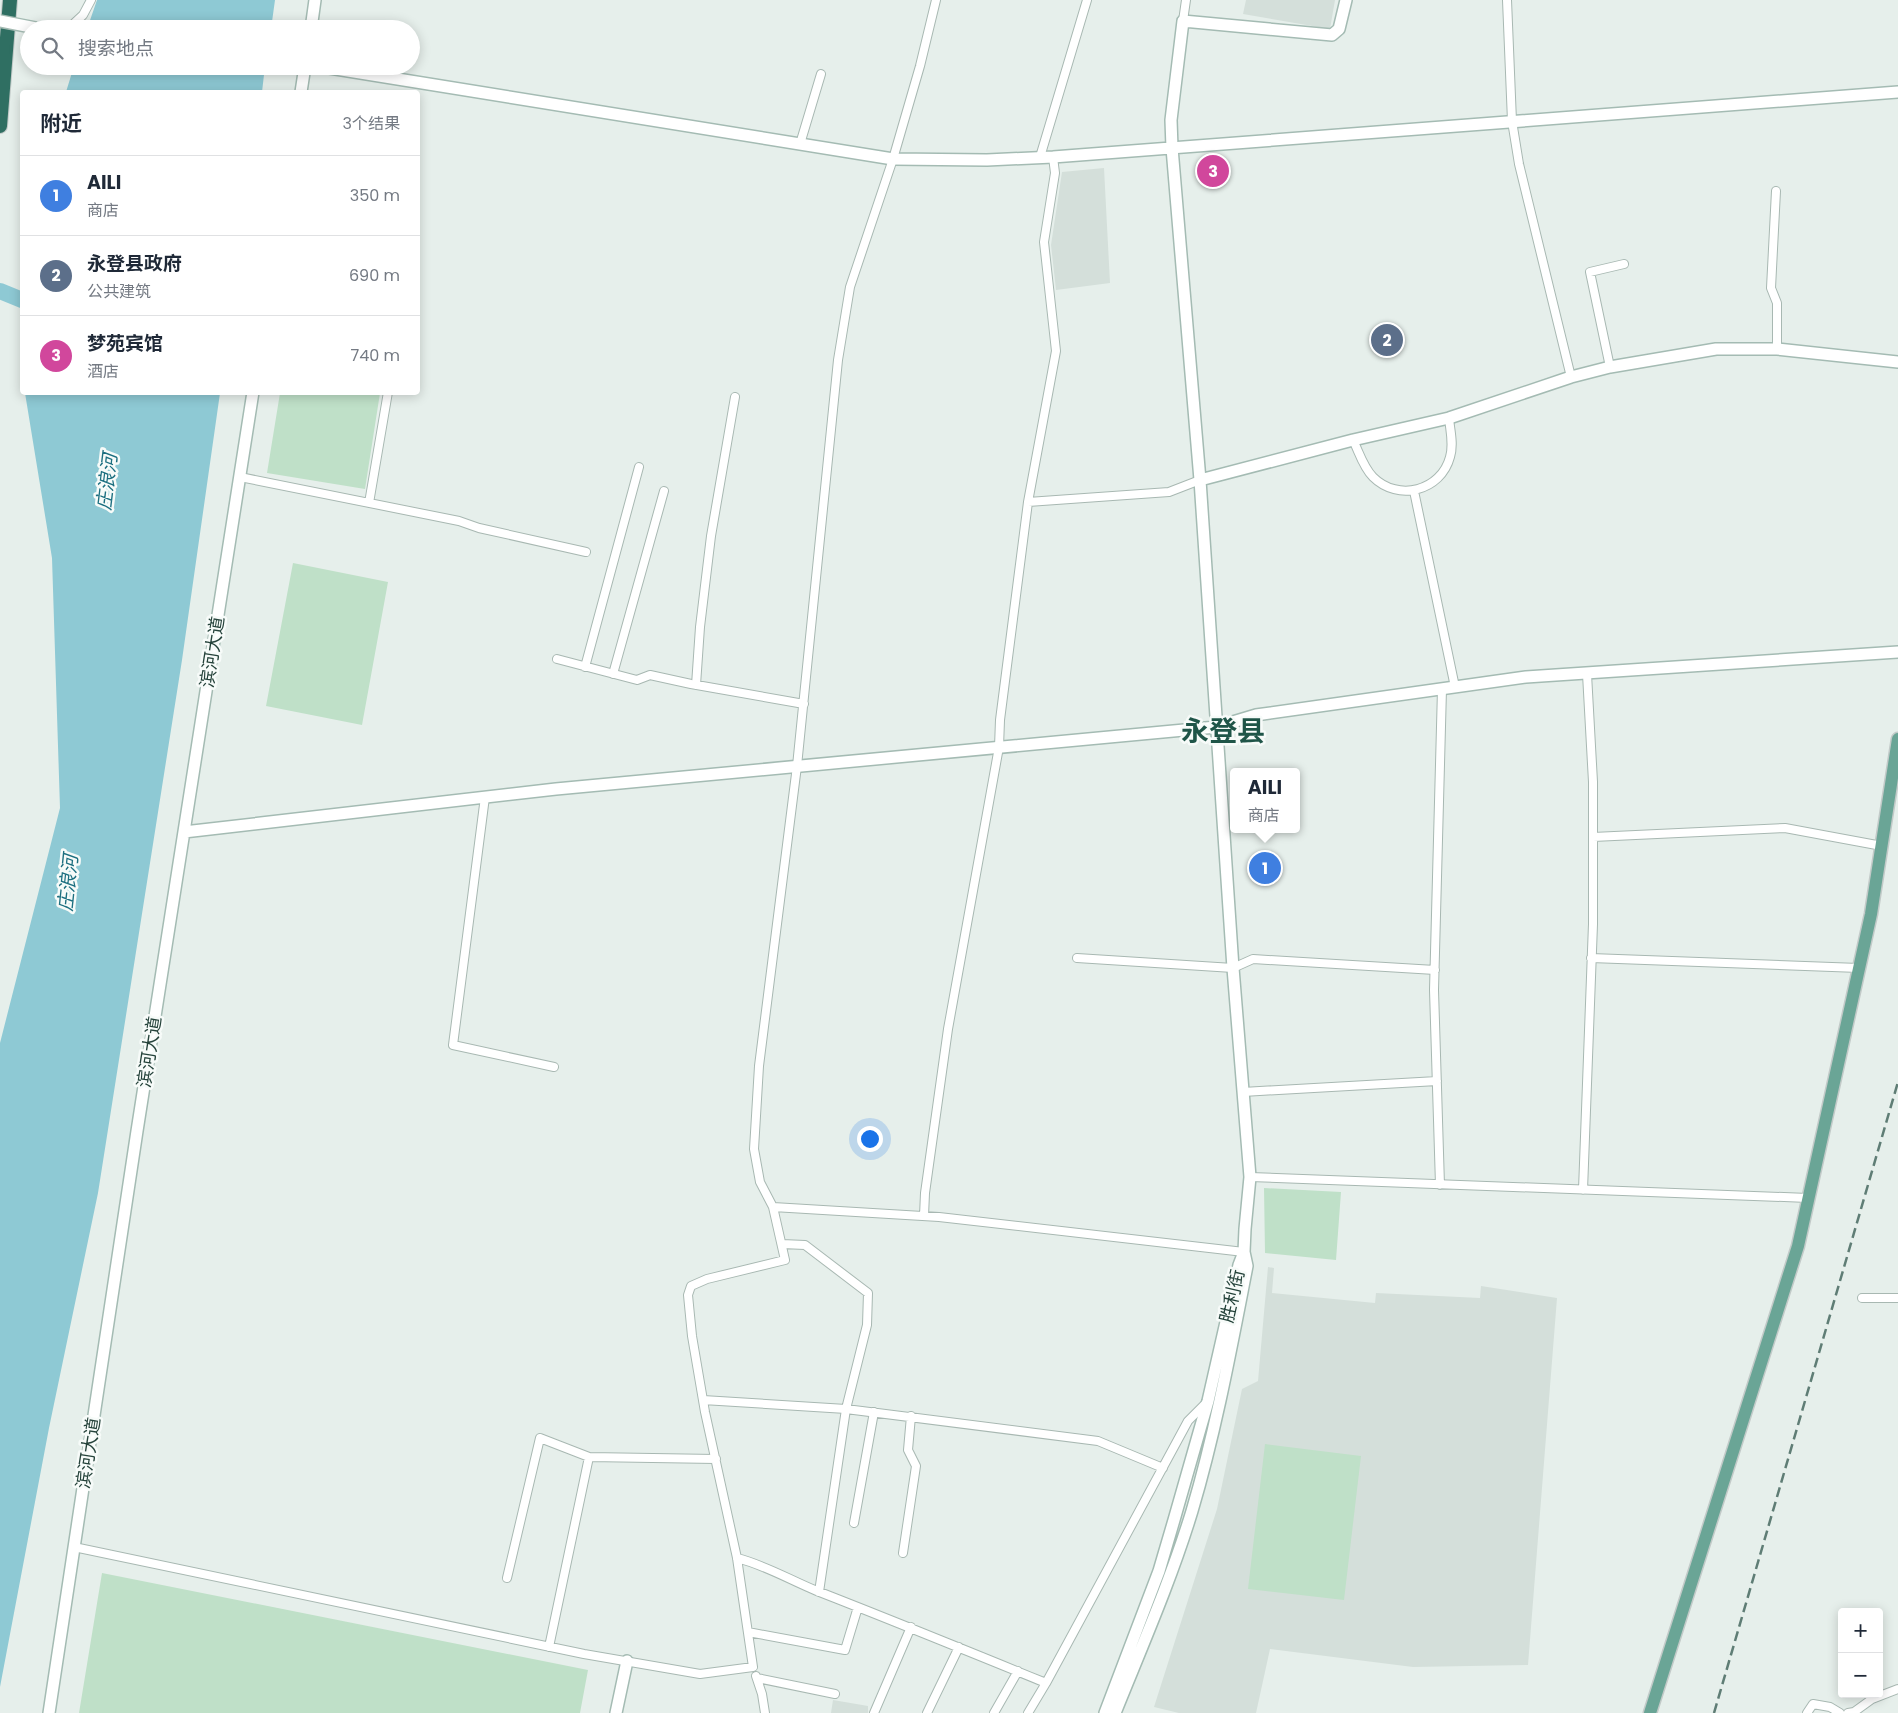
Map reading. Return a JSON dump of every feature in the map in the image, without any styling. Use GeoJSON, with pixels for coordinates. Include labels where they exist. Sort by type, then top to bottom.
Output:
{"type":"FeatureCollection","features":[{"type":"Feature","properties":{"kind":"highway"},"geometry":{"type":"LineString","coordinates":[[0,126],[10,0]]}},
{"type":"Feature","properties":{"kind":"main road"},"geometry":{"type":"LineString","coordinates":[[1650,1713],[1798,1246],[1871,914],[1898,739]]}},
{"type":"Feature","properties":{"kind":"street"},"geometry":{"type":"LineString","coordinates":[[78,20],[83,15],[91,0]]}},
{"type":"Feature","properties":{"kind":"street"},"geometry":{"type":"LineString","coordinates":[[312,20],[315,0]]}},
{"type":"Feature","properties":{"kind":"street"},"geometry":{"type":"LineString","coordinates":[[765,1713],[762,1694],[754,1667],[737,1558],[703,1400],[692,1336],[688,1295],[691,1286],[707,1280],[785,1260],[773,1207],[760,1182],[754,1149],[759,1066],[798,766],[838,360],[850,287],[893,159],[920,66],[936,0]]}},
{"type":"Feature","properties":{"kind":"street"},"geometry":{"type":"LineString","coordinates":[[1040,157],[1087,0]]}},
{"type":"Feature","properties":{"kind":"street"},"geometry":{"type":"LineString","coordinates":[[773,1207],[924,1216],[1244,1252],[1250,1178],[1233,968],[1200,480],[1172,148],[1171,120],[1186,0]]}},
{"type":"Feature","properties":{"kind":"street"},"geometry":{"type":"LineString","coordinates":[[1183,21],[1332,35],[1338,29],[1346,0]]}},
{"type":"Feature","properties":{"kind":"street"},"geometry":{"type":"LineString","coordinates":[[1507,0],[1512,121],[1519,164],[1571,377]]}},
{"type":"Feature","properties":{"kind":"street"},"geometry":{"type":"LineString","coordinates":[[0,21],[20,24]]}},
{"type":"Feature","properties":{"kind":"street"},"geometry":{"type":"LineString","coordinates":[[800,144],[821,74]]}},
{"type":"Feature","properties":{"kind":"street"},"geometry":{"type":"LineString","coordinates":[[301,90],[304,75]]}},
{"type":"Feature","properties":{"kind":"street"},"geometry":{"type":"LineString","coordinates":[[373,75],[893,159],[987,160],[1053,157],[1898,92]]}},
{"type":"Feature","properties":{"kind":"street"},"geometry":{"type":"LineString","coordinates":[[924,1216],[925,1193],[948,1029],[1000,747],[1000,720],[1028,502],[1056,351],[1044,242],[1055,174],[1053,157]]}},
{"type":"Feature","properties":{"kind":"street"},"geometry":{"type":"LineString","coordinates":[[1776,191],[1771,288],[1777,304],[1777,349]]}},
{"type":"Feature","properties":{"kind":"street"},"geometry":{"type":"LineString","coordinates":[[1610,367],[1590,272],[1624,264]]}},
{"type":"Feature","properties":{"kind":"street"},"geometry":{"type":"LineString","coordinates":[[1028,502],[1169,492],[1200,480],[1353,440],[1449,418],[1571,377],[1610,367],[1716,349],[1777,349],[1898,362]]}},
{"type":"Feature","properties":{"kind":"street","name":"滨河大道"},"geometry":{"type":"LineString","coordinates":[[49,1713],[253,395]]}},
{"type":"Feature","properties":{"kind":"street"},"geometry":{"type":"LineString","coordinates":[[369,503],[387,395]]}},
{"type":"Feature","properties":{"kind":"street"},"geometry":{"type":"LineString","coordinates":[[696,685],[700,627],[711,536],[735,397]]}},
{"type":"Feature","properties":{"kind":"street"},"geometry":{"type":"LineString","coordinates":[[1353,440],[1366,470],[1377,481],[1384,486],[1398,491],[1414,491],[1434,482],[1447,465],[1452,444],[1449,418]]}},
{"type":"Feature","properties":{"kind":"street"},"geometry":{"type":"LineString","coordinates":[[585,666],[638,467]]}},
{"type":"Feature","properties":{"kind":"street"},"geometry":{"type":"LineString","coordinates":[[240,478],[459,521],[479,528],[586,552]]}},
{"type":"Feature","properties":{"kind":"street"},"geometry":{"type":"LineString","coordinates":[[613,674],[664,491]]}},
{"type":"Feature","properties":{"kind":"street"},"geometry":{"type":"LineString","coordinates":[[1414,491],[1455,687]]}},
{"type":"Feature","properties":{"kind":"street"},"geometry":{"type":"LineString","coordinates":[[184,832],[485,797],[1216,727],[1256,715],[1526,678],[1898,652]]}},
{"type":"Feature","properties":{"kind":"street"},"geometry":{"type":"LineString","coordinates":[[557,659],[637,680],[650,675],[804,704]]}},
{"type":"Feature","properties":{"kind":"street"},"geometry":{"type":"LineString","coordinates":[[1583,1190],[1593,924],[1593,782],[1586,674]]}},
{"type":"Feature","properties":{"kind":"street"},"geometry":{"type":"LineString","coordinates":[[1440,1185],[1435,970],[1442,689]]}},
{"type":"Feature","properties":{"kind":"street"},"geometry":{"type":"LineString","coordinates":[[485,797],[453,1045],[554,1067]]}},
{"type":"Feature","properties":{"kind":"street"},"geometry":{"type":"LineString","coordinates":[[1593,836],[1785,828],[1882,846]]}},
{"type":"Feature","properties":{"kind":"street"},"geometry":{"type":"LineString","coordinates":[[1077,958],[1233,968],[1253,959],[1435,970]]}},
{"type":"Feature","properties":{"kind":"street"},"geometry":{"type":"LineString","coordinates":[[1591,958],[1859,968]]}},
{"type":"Feature","properties":{"kind":"street"},"geometry":{"type":"LineString","coordinates":[[1243,1092],[1437,1081]]}},
{"type":"Feature","properties":{"kind":"street"},"geometry":{"type":"LineString","coordinates":[[1250,1178],[1808,1198]]}},
{"type":"Feature","properties":{"kind":"street"},"geometry":{"type":"LineString","coordinates":[[782,1244],[805,1245],[868,1293],[867,1325],[846,1409],[819,1592]]}},
{"type":"Feature","properties":{"kind":"street","name":"胜利街"},"geometry":{"type":"LineString","coordinates":[[1104,1713],[1159,1571],[1208,1401],[1239,1265],[1244,1252]]}},
{"type":"Feature","properties":{"kind":"street","name":"胜利街"},"geometry":{"type":"LineString","coordinates":[[1115,1713],[1160,1603],[1192,1511],[1220,1404],[1247,1266],[1244,1252]]}},
{"type":"Feature","properties":{"kind":"street"},"geometry":{"type":"LineString","coordinates":[[1862,1298],[1898,1298]]}},
{"type":"Feature","properties":{"kind":"street"},"geometry":{"type":"LineString","coordinates":[[703,1400],[846,1409],[1098,1441],[1163,1468]]}},
{"type":"Feature","properties":{"kind":"street"},"geometry":{"type":"LineString","coordinates":[[1028,1713],[1046,1684],[1188,1421],[1208,1401]]}},
{"type":"Feature","properties":{"kind":"street"},"geometry":{"type":"LineString","coordinates":[[854,1523],[874,1412]]}},
{"type":"Feature","properties":{"kind":"street"},"geometry":{"type":"LineString","coordinates":[[903,1553],[916,1466],[908,1450],[911,1416]]}},
{"type":"Feature","properties":{"kind":"street"},"geometry":{"type":"LineString","coordinates":[[507,1578],[540,1438],[589,1457],[716,1459]]}},
{"type":"Feature","properties":{"kind":"street"},"geometry":{"type":"LineString","coordinates":[[550,1647],[589,1457]]}},
{"type":"Feature","properties":{"kind":"street"},"geometry":{"type":"LineString","coordinates":[[74,1547],[550,1647],[700,1674],[754,1667]]}},
{"type":"Feature","properties":{"kind":"street"},"geometry":{"type":"LineString","coordinates":[[737,1558],[755,1563],[819,1592],[912,1627],[1046,1684]]}},
{"type":"Feature","properties":{"kind":"street"},"geometry":{"type":"LineString","coordinates":[[748,1632],[845,1650],[858,1607]]}},
{"type":"Feature","properties":{"kind":"street"},"geometry":{"type":"LineString","coordinates":[[874,1713],[912,1627]]}},
{"type":"Feature","properties":{"kind":"street"},"geometry":{"type":"LineString","coordinates":[[928,1713],[959,1647]]}},
{"type":"Feature","properties":{"kind":"street"},"geometry":{"type":"LineString","coordinates":[[616,1713],[627,1661]]}},
{"type":"Feature","properties":{"kind":"street"},"geometry":{"type":"LineString","coordinates":[[994,1713],[1018,1671]]}},
{"type":"Feature","properties":{"kind":"street"},"geometry":{"type":"LineString","coordinates":[[757,1678],[835,1694]]}},
{"type":"Feature","properties":{"kind":"street"},"geometry":{"type":"LineString","coordinates":[[1848,1713],[1854,1712],[1872,1699],[1898,1689]]}},
{"type":"Feature","properties":{"kind":"street"},"geometry":{"type":"LineString","coordinates":[[1807,1713],[1813,1704],[1830,1707],[1840,1713]]}},
{"type":"Feature","properties":{"kind":"shaded area"},"geometry":{"type":"Polygon","coordinates":[[[1246,0],[1335,0],[1330,29],[1243,14],[1246,0]]]}},
{"type":"Feature","properties":{"kind":"shaded area"},"geometry":{"type":"Polygon","coordinates":[[[1104,168],[1110,283],[1056,290],[1051,245],[1062,172],[1104,168]]]}},
{"type":"Feature","properties":{"kind":"shaded area"},"geometry":{"type":"Polygon","coordinates":[[[1268,1267],[1274,1268],[1272,1293],[1375,1303],[1376,1293],[1480,1298],[1481,1286],[1557,1298],[1528,1665],[1413,1667],[1270,1649],[1256,1713],[1179,1713],[1154,1707],[1217,1509],[1242,1389],[1258,1381],[1268,1267]]]}},
{"type":"Feature","properties":{"kind":"shaded area"},"geometry":{"type":"Polygon","coordinates":[[[833,1700],[868,1706],[868,1713],[831,1713],[833,1700]]]}},
{"type":"Feature","properties":{"kind":"green space"},"geometry":{"type":"Polygon","coordinates":[[[280,395],[380,395],[365,489],[267,473],[280,395]]]}},
{"type":"Feature","properties":{"kind":"green space"},"geometry":{"type":"Polygon","coordinates":[[[293,563],[388,582],[362,725],[266,706],[293,563]]]}},
{"type":"Feature","properties":{"kind":"green space"},"geometry":{"type":"Polygon","coordinates":[[[1264,1188],[1341,1192],[1336,1260],[1265,1253],[1264,1188]]]}},
{"type":"Feature","properties":{"kind":"green space"},"geometry":{"type":"Polygon","coordinates":[[[1265,1444],[1361,1456],[1344,1600],[1248,1589],[1265,1444]]]}},
{"type":"Feature","properties":{"kind":"green space"},"geometry":{"type":"Polygon","coordinates":[[[102,1573],[588,1670],[580,1713],[79,1713],[102,1573]]]}},
{"type":"Feature","properties":{"kind":"water"},"geometry":{"type":"Polygon","coordinates":[[[97,0],[275,0],[272,20],[90,20],[97,0]]]}},
{"type":"Feature","properties":{"kind":"water"},"geometry":{"type":"Polygon","coordinates":[[[71,75],[264,75],[262,90],[67,90],[71,75]]]}},
{"type":"Feature","properties":{"kind":"water","name":"庄浪河"},"geometry":{"type":"Polygon","coordinates":[[[25,395],[220,395],[182,660],[98,1193],[49,1428],[0,1687],[0,1043],[60,808],[52,558],[25,395]]]}},
{"type":"Feature","properties":{"kind":"waterway"},"geometry":{"type":"LineString","coordinates":[[0,291],[20,299]]}},
{"type":"Feature","properties":{"kind":"railway"},"geometry":{"type":"LineString","coordinates":[[1714,1713],[1898,1082]]}},
{"type":"Feature","properties":{"kind":"place","name":"梦苑宾馆"},"geometry":{"type":"Point","coordinates":[1213,171]}},
{"type":"Feature","properties":{"kind":"place","name":"永登县政府"},"geometry":{"type":"Point","coordinates":[1387,340]}},
{"type":"Feature","properties":{"kind":"place","name":"AILI"},"geometry":{"type":"Point","coordinates":[1265,868]}},
{"type":"Feature","properties":{"kind":"district","name":"永登县"},"geometry":{"type":"Point","coordinates":[1223,731]}}]}
